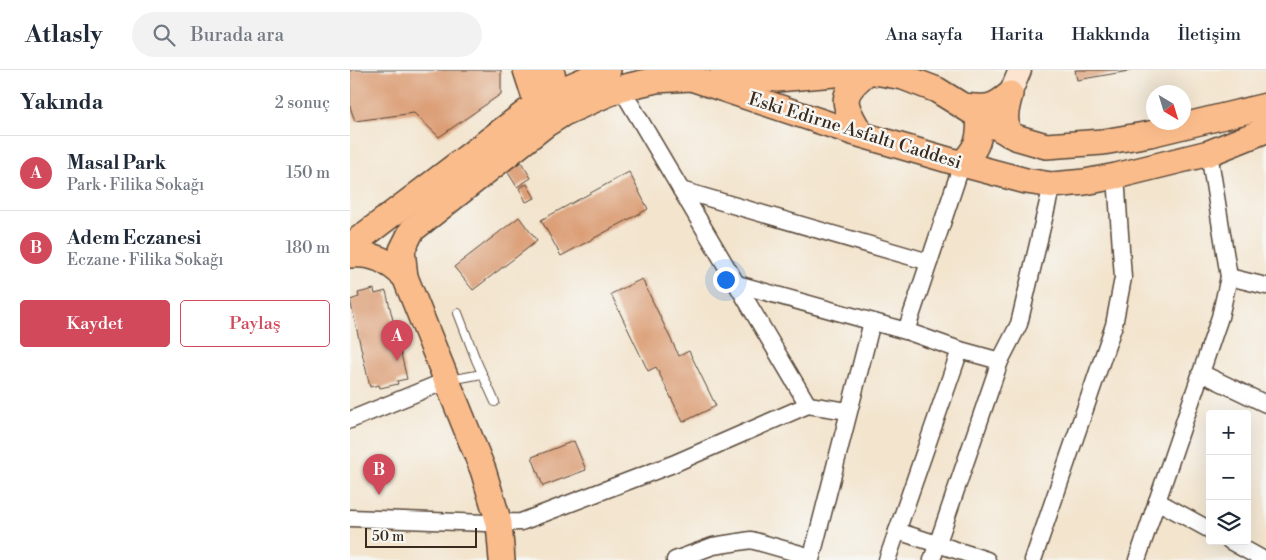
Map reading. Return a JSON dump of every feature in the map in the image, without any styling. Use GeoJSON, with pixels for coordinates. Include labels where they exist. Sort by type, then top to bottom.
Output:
{"type":"FeatureCollection","features":[{"type":"Feature","properties":{"kind":"main road"},"geometry":{"type":"LineString","coordinates":[[526,70],[548,88]]}},
{"type":"Feature","properties":{"kind":"main road","name":"Eski Edirne Asfaltı Caddesi"},"geometry":{"type":"LineString","coordinates":[[723,70],[745,76],[778,79],[869,71],[903,77],[937,90],[1015,137],[1046,146],[1088,144],[1150,134],[1266,106]]}},
{"type":"Feature","properties":{"kind":"main road"},"geometry":{"type":"LineString","coordinates":[[1009,134],[1005,124],[1006,111],[1010,94],[1020,70]]}},
{"type":"Feature","properties":{"kind":"main road"},"geometry":{"type":"LineString","coordinates":[[861,134],[850,116],[846,100],[850,88],[869,71]]}},
{"type":"Feature","properties":{"kind":"main road","name":"Eski Edirne Asfaltı Caddesi"},"geometry":{"type":"LineString","coordinates":[[350,246],[548,88],[614,79],[656,80],[691,78],[861,134],[962,164],[1026,181],[1052,185],[1085,182],[1116,176],[1210,153],[1266,130]]}},
{"type":"Feature","properties":{"kind":"main road","name":"Eski Edirne Asfaltı Caddesi"},"geometry":{"type":"LineString","coordinates":[[405,277],[402,250],[412,230],[545,125],[614,79]]}},
{"type":"Feature","properties":{"kind":"main road"},"geometry":{"type":"LineString","coordinates":[[962,164],[972,154],[980,138],[971,112],[998,105],[1010,94]]}},
{"type":"Feature","properties":{"kind":"main road"},"geometry":{"type":"LineString","coordinates":[[350,255],[370,256],[387,262],[405,277],[484,470],[499,523],[502,560]]}},
{"type":"Feature","properties":{"kind":"street"},"geometry":{"type":"LineString","coordinates":[[614,79],[682,190],[808,405]]}},
{"type":"Feature","properties":{"kind":"street"},"geometry":{"type":"LineString","coordinates":[[1137,560],[1220,317],[1229,276],[1210,153]]}},
{"type":"Feature","properties":{"kind":"street"},"geometry":{"type":"LineString","coordinates":[[906,331],[962,164]]}},
{"type":"Feature","properties":{"kind":"street"},"geometry":{"type":"LineString","coordinates":[[1033,560],[1114,325],[1123,278],[1116,176]]}},
{"type":"Feature","properties":{"kind":"street"},"geometry":{"type":"LineString","coordinates":[[932,560],[1000,361],[1019,324],[1052,185]]}},
{"type":"Feature","properties":{"kind":"street"},"geometry":{"type":"LineString","coordinates":[[682,190],[929,262]]}},
{"type":"Feature","properties":{"kind":"street"},"geometry":{"type":"LineString","coordinates":[[1229,276],[1266,286]]}},
{"type":"Feature","properties":{"kind":"street"},"geometry":{"type":"LineString","coordinates":[[737,284],[906,331],[960,350],[1000,361]]}},
{"type":"Feature","properties":{"kind":"street"},"geometry":{"type":"LineString","coordinates":[[675,560],[713,546],[751,540],[811,559],[872,322]]}},
{"type":"Feature","properties":{"kind":"street"},"geometry":{"type":"LineString","coordinates":[[887,560],[960,350]]}},
{"type":"Feature","properties":{"kind":"street"},"geometry":{"type":"LineString","coordinates":[[1201,374],[1266,404]]}},
{"type":"Feature","properties":{"kind":"street"},"geometry":{"type":"LineString","coordinates":[[350,420],[448,380]]}},
{"type":"Feature","properties":{"kind":"street"},"geometry":{"type":"LineString","coordinates":[[350,518],[499,523],[521,522],[673,464],[808,405],[848,412]]}},
{"type":"Feature","properties":{"kind":"street"},"geometry":{"type":"LineString","coordinates":[[1157,502],[1206,528]]}},
{"type":"Feature","properties":{"kind":"street"},"geometry":{"type":"LineString","coordinates":[[897,531],[987,560]]}},
{"type":"Feature","properties":{"kind":"street"},"geometry":{"type":"LineString","coordinates":[[1237,545],[1264,560]]}},
{"type":"Feature","properties":{"kind":"lane"},"geometry":{"type":"LineString","coordinates":[[458,313],[495,402]]}},
{"type":"Feature","properties":{"kind":"lane"},"geometry":{"type":"LineString","coordinates":[[448,380],[482,374]]}},
{"type":"Feature","properties":{"kind":"building"},"geometry":{"type":"Polygon","coordinates":[[[350,70],[501,70],[501,94],[439,137],[414,113],[355,121],[350,107],[350,70]]]}},
{"type":"Feature","properties":{"kind":"building"},"geometry":{"type":"Polygon","coordinates":[[[1075,70],[1129,70],[1129,71],[1077,80],[1075,70]]]}},
{"type":"Feature","properties":{"kind":"building"},"geometry":{"type":"Polygon","coordinates":[[[521,162],[531,178],[517,187],[507,171],[521,162]]]}},
{"type":"Feature","properties":{"kind":"building"},"geometry":{"type":"Polygon","coordinates":[[[629,172],[648,209],[561,256],[541,220],[629,172]]]}},
{"type":"Feature","properties":{"kind":"building"},"geometry":{"type":"Polygon","coordinates":[[[527,184],[535,198],[526,202],[519,188],[527,184]]]}},
{"type":"Feature","properties":{"kind":"building"},"geometry":{"type":"Polygon","coordinates":[[[519,217],[537,241],[473,290],[454,267],[519,217]]]}},
{"type":"Feature","properties":{"kind":"building"},"geometry":{"type":"Polygon","coordinates":[[[642,279],[679,356],[689,351],[716,406],[683,422],[656,367],[648,371],[611,294],[642,279]]]}},
{"type":"Feature","properties":{"kind":"building"},"geometry":{"type":"Polygon","coordinates":[[[374,289],[375,294],[386,291],[407,379],[397,381],[398,384],[380,388],[379,385],[370,387],[350,300],[359,297],[358,293],[374,289]]]}},
{"type":"Feature","properties":{"kind":"building"},"geometry":{"type":"Polygon","coordinates":[[[574,441],[586,470],[543,486],[532,457],[574,441]]]}},
{"type":"Feature","properties":{"kind":"place","name":"Masal Park"},"geometry":{"type":"Point","coordinates":[397,361]}},
{"type":"Feature","properties":{"kind":"place","name":"Adem Eczanesi"},"geometry":{"type":"Point","coordinates":[379,495]}}]}
